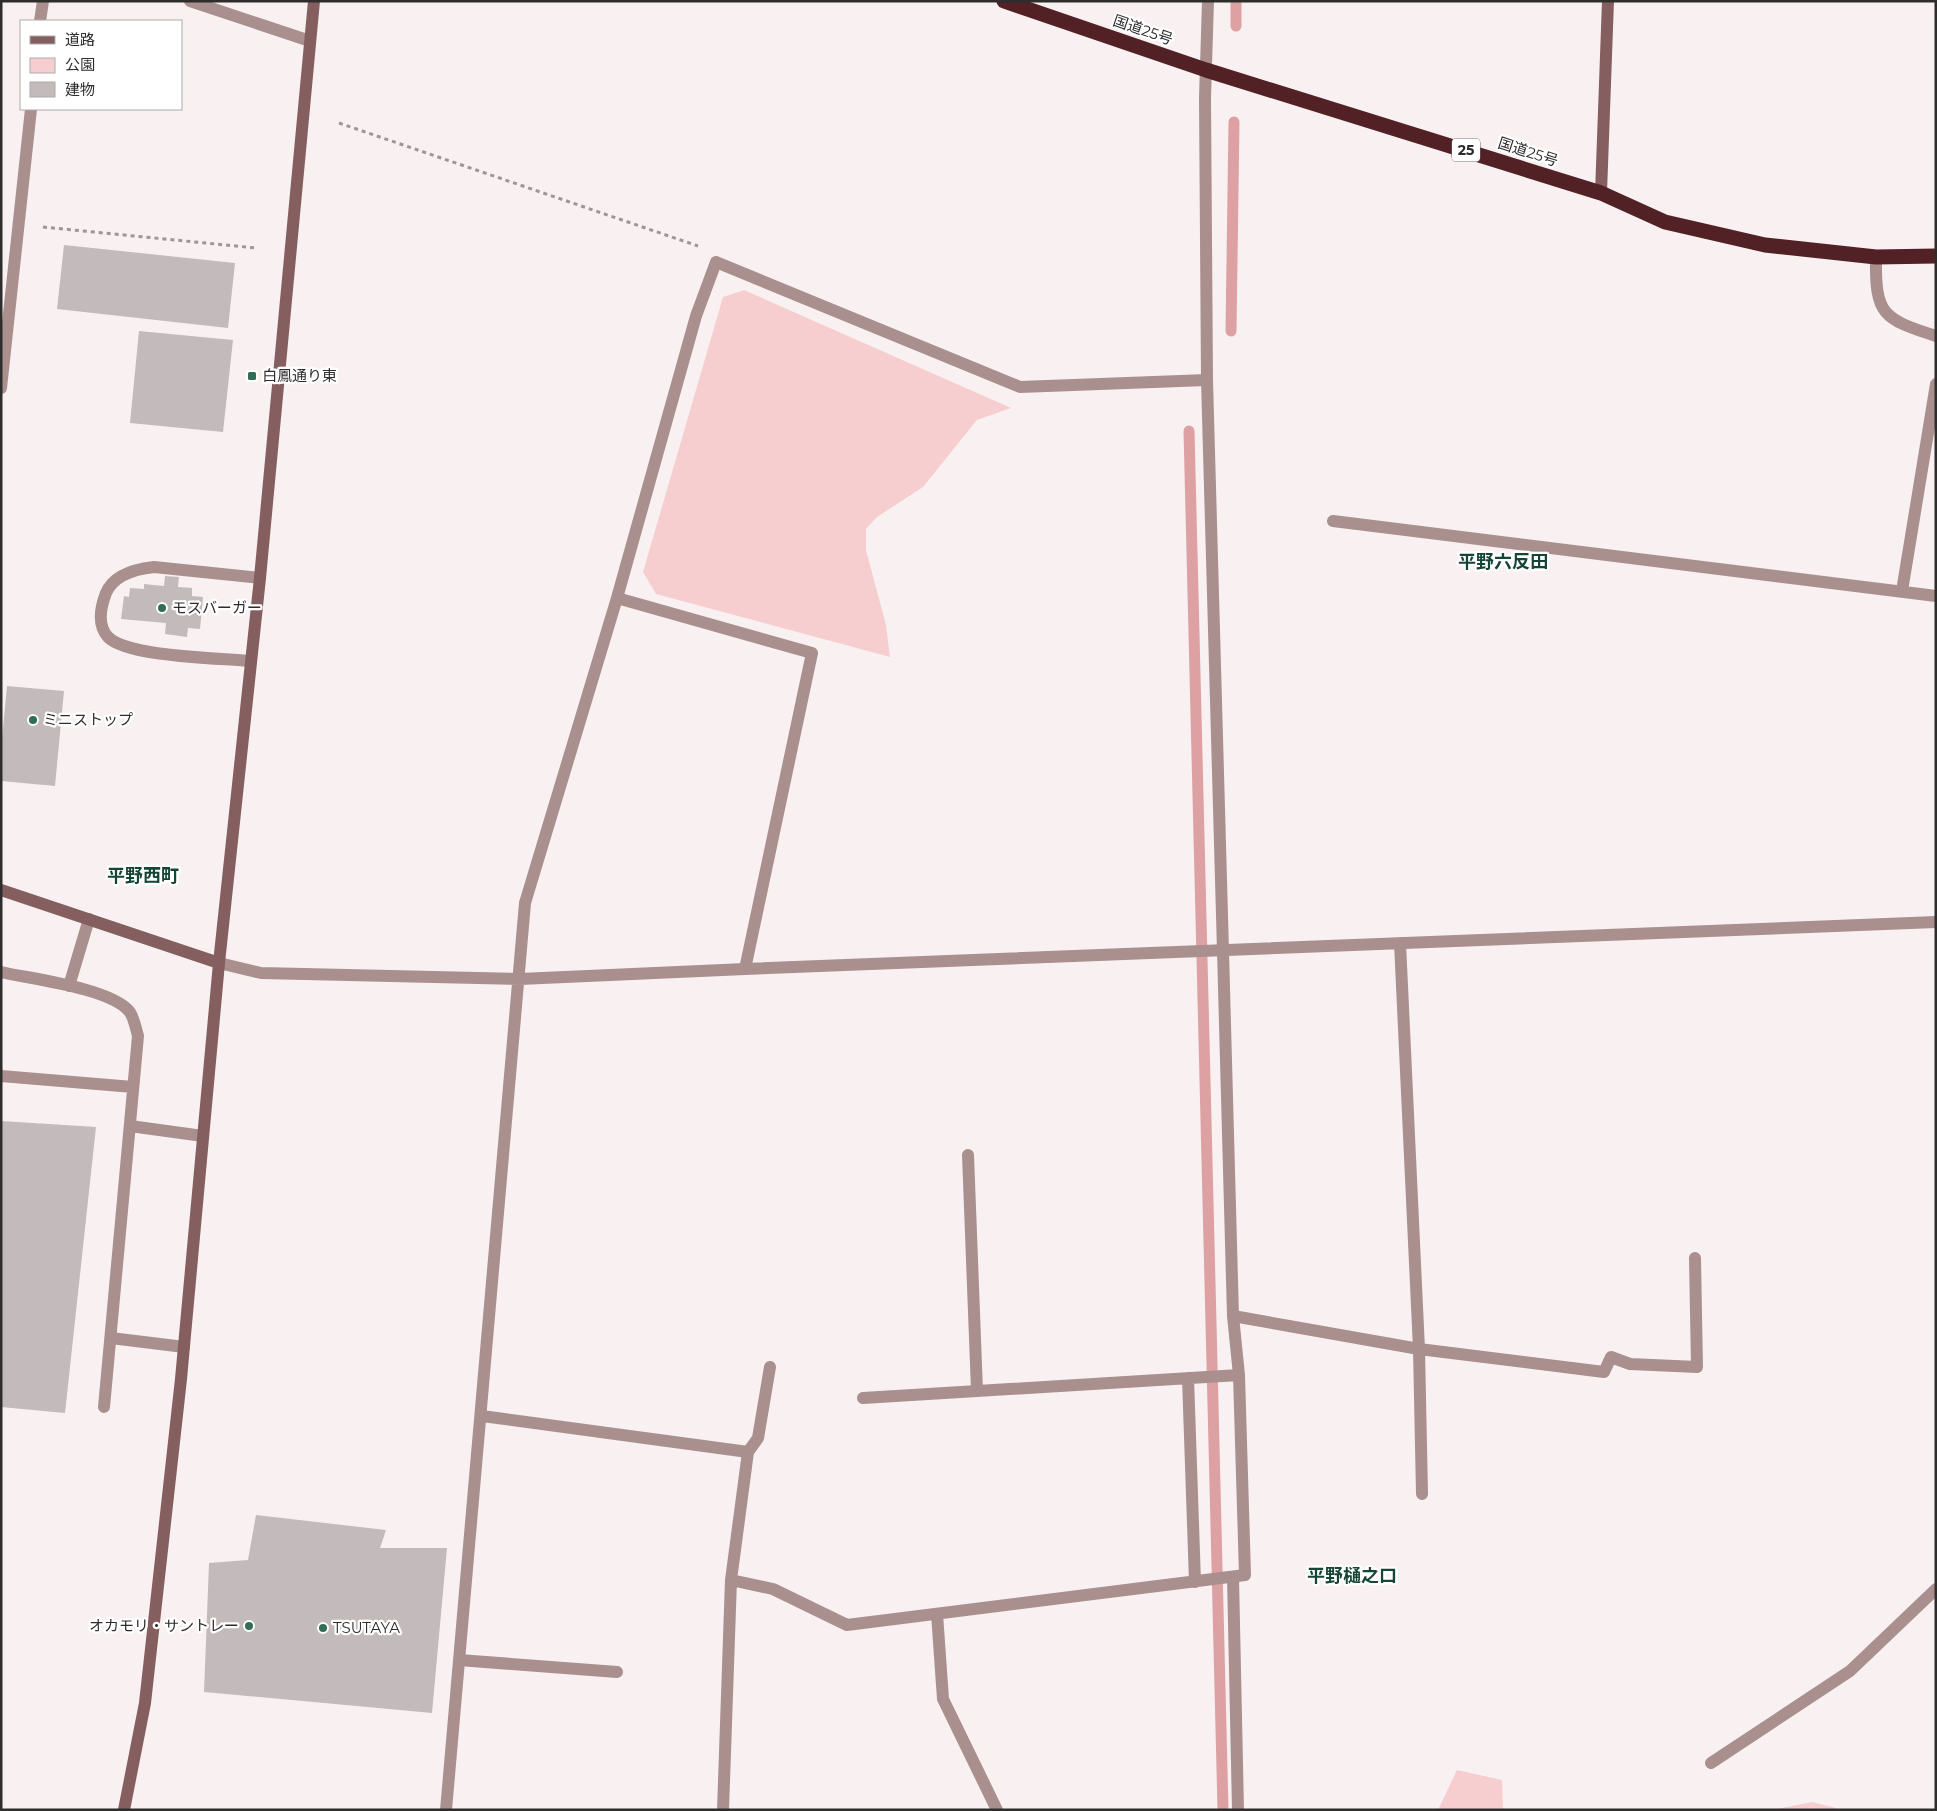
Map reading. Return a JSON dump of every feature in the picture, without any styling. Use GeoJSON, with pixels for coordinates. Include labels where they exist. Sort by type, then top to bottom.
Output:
{"type":"FeatureCollection","features":[{"type":"Feature","properties":{"kind":"highway","name":"国道25号"},"geometry":{"type":"LineString","coordinates":[[1004,1],[1206,70],[1601,193],[1665,222],[1765,245],[1876,257],[1936,256]]}},
{"type":"Feature","properties":{"kind":"street"},"geometry":{"type":"LineString","coordinates":[[40,20],[43,1]]}},
{"type":"Feature","properties":{"kind":"street"},"geometry":{"type":"LineString","coordinates":[[190,1],[310,41]]}},
{"type":"Feature","properties":{"kind":"street"},"geometry":{"type":"LineString","coordinates":[[124,1810],[145,1703],[184,1347],[219,962],[260,578],[314,1]]}},
{"type":"Feature","properties":{"kind":"street"},"geometry":{"type":"LineString","coordinates":[[731,1580],[773,1589],[847,1625],[1245,1575],[1239,1375],[1233,1316],[1207,380],[1206,70],[1208,1]]}},
{"type":"Feature","properties":{"kind":"street"},"geometry":{"type":"LineString","coordinates":[[1601,193],[1608,1]]}},
{"type":"Feature","properties":{"kind":"street"},"geometry":{"type":"LineString","coordinates":[[1,388],[8,257],[18,224],[30,110]]}},
{"type":"Feature","properties":{"kind":"street"},"geometry":{"type":"LineString","coordinates":[[1876,257],[1876,290],[1880,304],[1889,318],[1936,336]]}},
{"type":"Feature","properties":{"kind":"street"},"geometry":{"type":"LineString","coordinates":[[446,1810],[520,980],[525,903],[617,598],[696,316],[716,262],[1020,387],[1207,380]]}},
{"type":"Feature","properties":{"kind":"street"},"geometry":{"type":"LineString","coordinates":[[1902,591],[1936,384]]}},
{"type":"Feature","properties":{"kind":"street"},"geometry":{"type":"LineString","coordinates":[[1333,521],[1936,596]]}},
{"type":"Feature","properties":{"kind":"street"},"geometry":{"type":"LineString","coordinates":[[250,661],[139,651],[120,645],[108,636],[101,623],[102,604],[109,587],[122,575],[137,569],[154,567],[260,578]]}},
{"type":"Feature","properties":{"kind":"street"},"geometry":{"type":"LineString","coordinates":[[617,598],[812,653],[744,969]]}},
{"type":"Feature","properties":{"kind":"street"},"geometry":{"type":"LineString","coordinates":[[1,890],[219,962],[261,973],[520,980],[744,969],[1936,922]]}},
{"type":"Feature","properties":{"kind":"street"},"geometry":{"type":"LineString","coordinates":[[69,986],[89,919]]}},
{"type":"Feature","properties":{"kind":"street"},"geometry":{"type":"LineString","coordinates":[[1400,943],[1419,1350],[1422,1494]]}},
{"type":"Feature","properties":{"kind":"street"},"geometry":{"type":"LineString","coordinates":[[1,972],[69,986],[110,998],[130,1012],[138,1036],[104,1407]]}},
{"type":"Feature","properties":{"kind":"street"},"geometry":{"type":"LineString","coordinates":[[1,1076],[134,1087]]}},
{"type":"Feature","properties":{"kind":"street"},"geometry":{"type":"LineString","coordinates":[[130,1126],[203,1136]]}},
{"type":"Feature","properties":{"kind":"street"},"geometry":{"type":"LineString","coordinates":[[968,1155],[977,1391]]}},
{"type":"Feature","properties":{"kind":"street"},"geometry":{"type":"LineString","coordinates":[[1233,1316],[1419,1350],[1604,1372],[1611,1357],[1630,1364],[1698,1367],[1695,1258]]}},
{"type":"Feature","properties":{"kind":"street"},"geometry":{"type":"LineString","coordinates":[[111,1338],[184,1347]]}},
{"type":"Feature","properties":{"kind":"street"},"geometry":{"type":"LineString","coordinates":[[723,1810],[731,1580],[748,1452],[758,1438],[770,1367]]}},
{"type":"Feature","properties":{"kind":"street"},"geometry":{"type":"LineString","coordinates":[[864,1398],[1239,1375]]}},
{"type":"Feature","properties":{"kind":"street"},"geometry":{"type":"LineString","coordinates":[[1188,1378],[1195,1582]]}},
{"type":"Feature","properties":{"kind":"street"},"geometry":{"type":"LineString","coordinates":[[482,1416],[748,1452]]}},
{"type":"Feature","properties":{"kind":"street"},"geometry":{"type":"LineString","coordinates":[[1233,1577],[1238,1810]]}},
{"type":"Feature","properties":{"kind":"street"},"geometry":{"type":"LineString","coordinates":[[1711,1763],[1850,1671],[1936,1589]]}},
{"type":"Feature","properties":{"kind":"street"},"geometry":{"type":"LineString","coordinates":[[938,1614],[943,1699],[997,1810]]}},
{"type":"Feature","properties":{"kind":"street"},"geometry":{"type":"LineString","coordinates":[[459,1660],[617,1672]]}},
{"type":"Feature","properties":{"kind":"path"},"geometry":{"type":"LineString","coordinates":[[339,123],[701,247],[716,262]]}},
{"type":"Feature","properties":{"kind":"path"},"geometry":{"type":"LineString","coordinates":[[18,224],[256,248]]}},
{"type":"Feature","properties":{"kind":"green space"},"geometry":{"type":"Polygon","coordinates":[[[744,290],[1011,408],[977,420],[923,487],[877,517],[866,529],[866,550],[886,625],[890,657],[656,594],[643,572],[723,297],[744,290]]]}},
{"type":"Feature","properties":{"kind":"green space"},"geometry":{"type":"Polygon","coordinates":[[[1457,1770],[1502,1780],[1503,1810],[1438,1810],[1457,1770]]]}},
{"type":"Feature","properties":{"kind":"green space"},"geometry":{"type":"Polygon","coordinates":[[[1812,1802],[1836,1808],[1836,1810],[1771,1810],[1812,1802]]]}},
{"type":"Feature","properties":{"kind":"building"},"geometry":{"type":"Polygon","coordinates":[[[64,245],[235,263],[228,328],[57,309],[64,245]]]}},
{"type":"Feature","properties":{"kind":"building"},"geometry":{"type":"Polygon","coordinates":[[[139,331],[233,340],[223,432],[130,423],[139,331]]]}},
{"type":"Feature","properties":{"kind":"building","name":"モスバーガー"},"geometry":{"type":"Polygon","coordinates":[[[165,576],[179,577],[178,587],[192,588],[192,596],[203,597],[200,629],[188,628],[187,637],[165,634],[166,623],[121,619],[124,596],[129,597],[130,588],[144,589],[144,584],[164,586],[165,576]]]}},
{"type":"Feature","properties":{"kind":"building","name":"ミニストップ"},"geometry":{"type":"Polygon","coordinates":[[[7,686],[64,691],[55,786],[1,781],[1,749],[7,686]]]}},
{"type":"Feature","properties":{"kind":"building"},"geometry":{"type":"Polygon","coordinates":[[[1,1121],[96,1127],[65,1413],[1,1407],[1,1121]]]}},
{"type":"Feature","properties":{"kind":"building","name":"TSUTAYA"},"geometry":{"type":"Polygon","coordinates":[[[256,1515],[386,1530],[380,1548],[447,1548],[432,1713],[204,1692],[209,1563],[248,1560],[256,1515]]]}},
{"type":"Feature","properties":{"kind":"waterway"},"geometry":{"type":"LineString","coordinates":[[1236,1],[1236,26]]}},
{"type":"Feature","properties":{"kind":"waterway"},"geometry":{"type":"LineString","coordinates":[[1231,331],[1234,122]]}},
{"type":"Feature","properties":{"kind":"waterway"},"geometry":{"type":"LineString","coordinates":[[1189,431],[1223,1810]]}},
{"type":"Feature","properties":{"kind":"place","name":"白鳳通り東"},"geometry":{"type":"Point","coordinates":[252,376]}},
{"type":"Feature","properties":{"kind":"place","name":"モスバーガー"},"geometry":{"type":"Point","coordinates":[162,608]}},
{"type":"Feature","properties":{"kind":"place","name":"ミニストップ"},"geometry":{"type":"Point","coordinates":[33,720]}},
{"type":"Feature","properties":{"kind":"place","name":"オカモリ・サントレー"},"geometry":{"type":"Point","coordinates":[249,1626]}},
{"type":"Feature","properties":{"kind":"place","name":"TSUTAYA"},"geometry":{"type":"Point","coordinates":[323,1628]}},
{"type":"Feature","properties":{"kind":"district","name":"平野六反田"},"geometry":{"type":"Point","coordinates":[1503,562]}},
{"type":"Feature","properties":{"kind":"district","name":"平野西町"},"geometry":{"type":"Point","coordinates":[143,876]}},
{"type":"Feature","properties":{"kind":"district","name":"平野樋之口"},"geometry":{"type":"Point","coordinates":[1352,1576]}}]}
